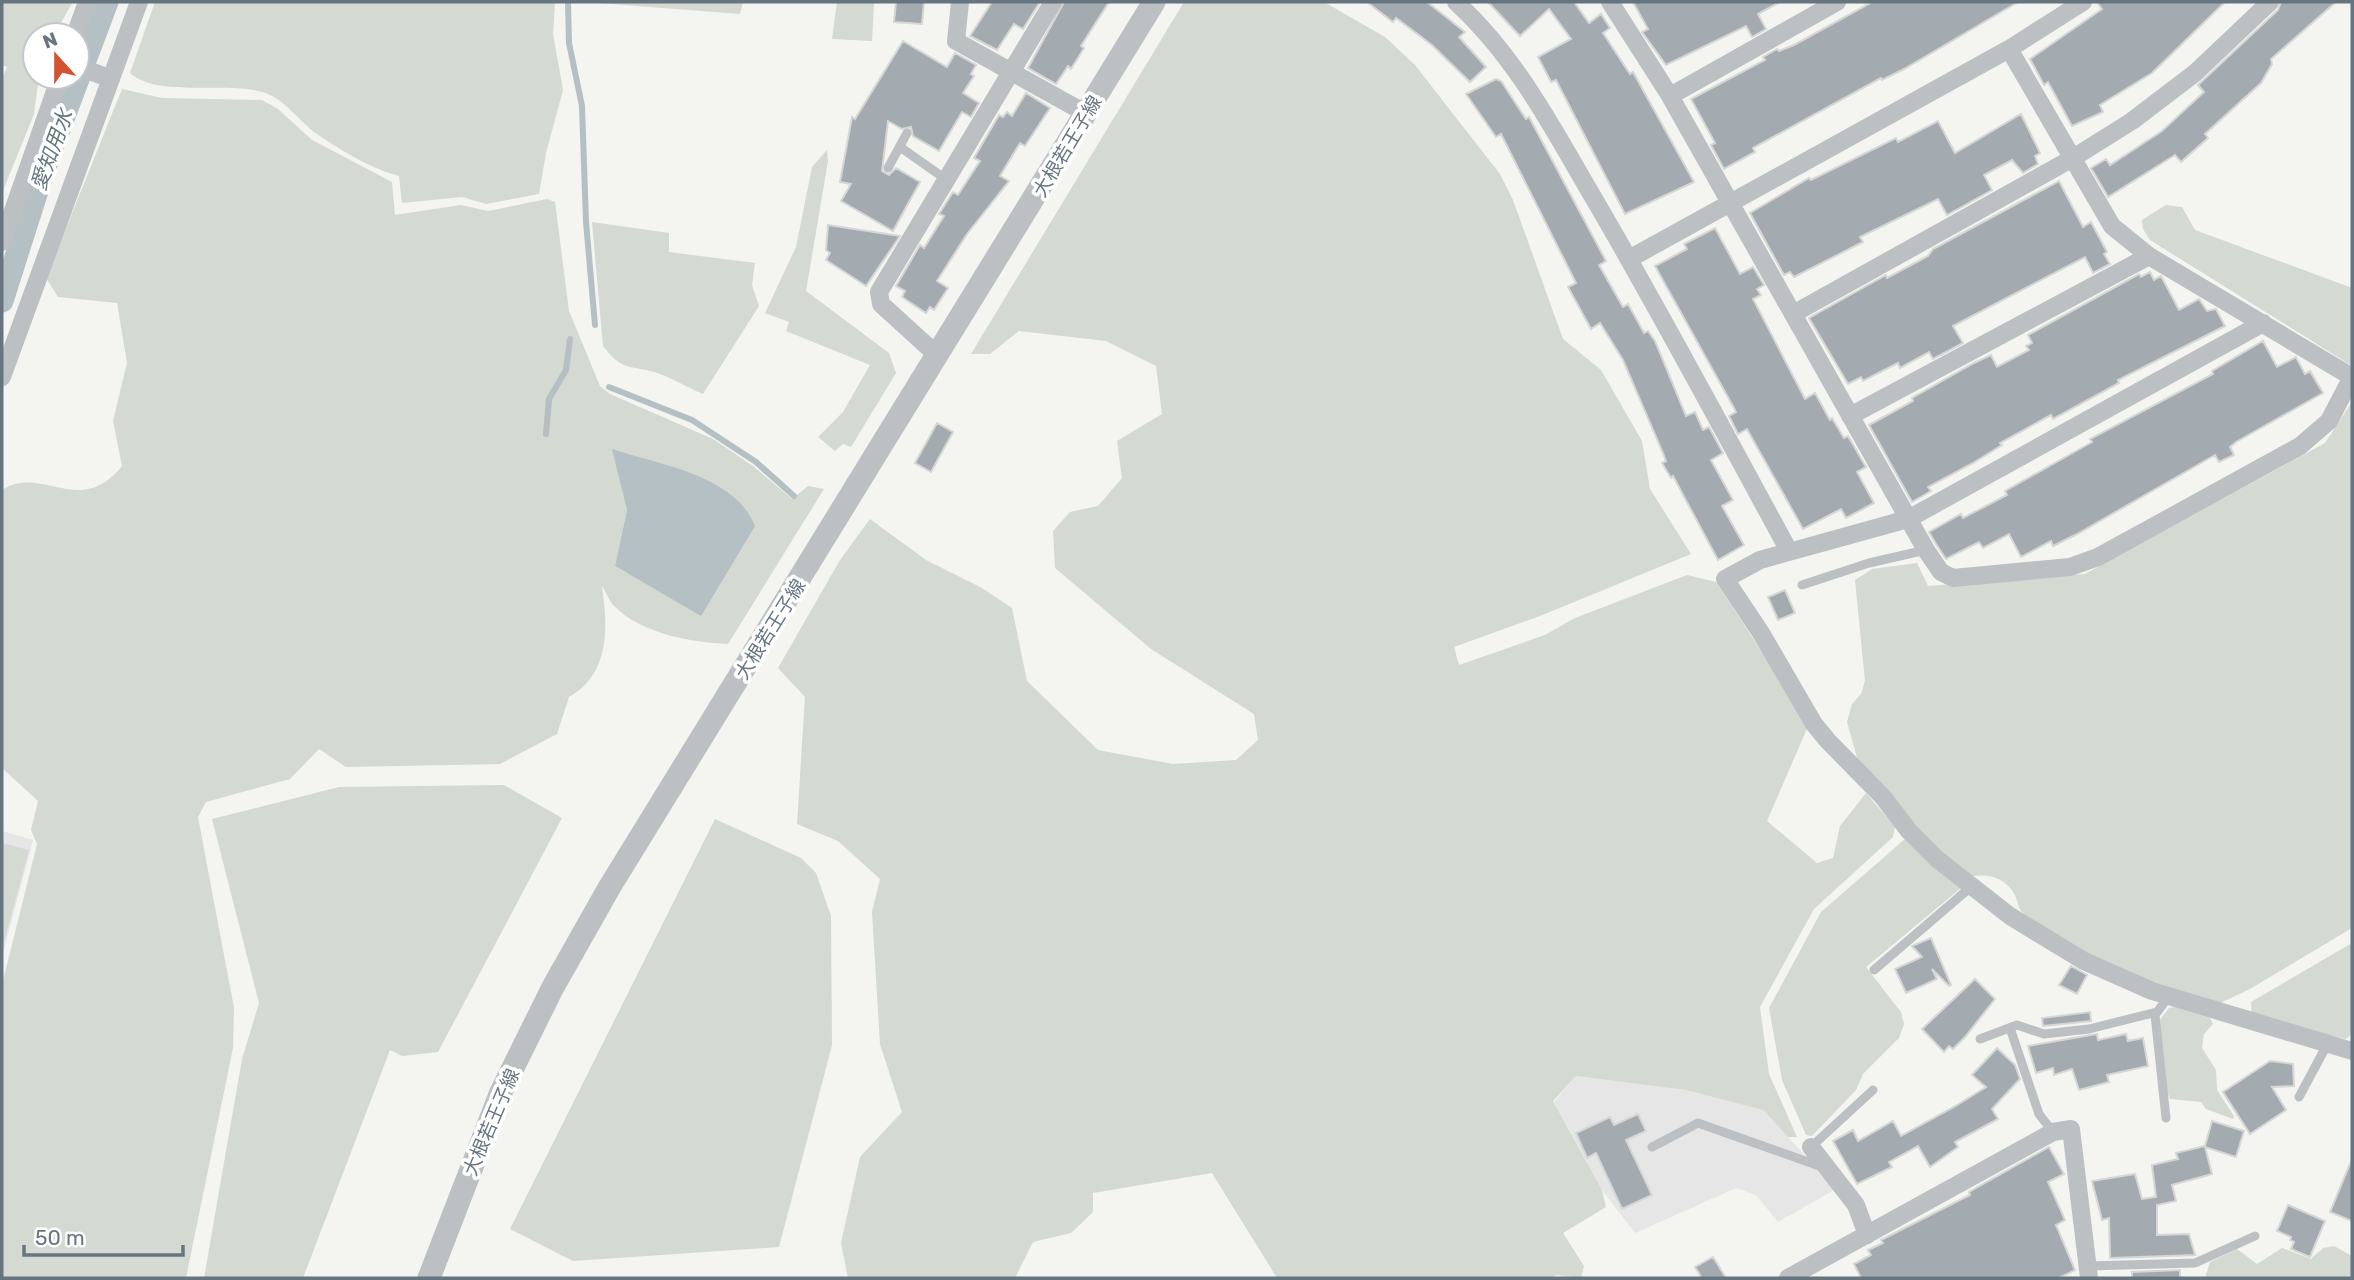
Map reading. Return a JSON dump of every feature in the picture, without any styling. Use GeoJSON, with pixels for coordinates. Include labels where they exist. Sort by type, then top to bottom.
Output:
{"type":"FeatureCollection","features":[{"type":"Feature","properties":{"kind":"street"},"geometry":{"type":"LineString","coordinates":[[80,21],[87,2]]}},
{"type":"Feature","properties":{"kind":"street"},"geometry":{"type":"LineString","coordinates":[[2,377],[108,78],[139,2]]}},
{"type":"Feature","properties":{"kind":"street"},"geometry":{"type":"LineString","coordinates":[[960,2],[956,41],[1087,114]]}},
{"type":"Feature","properties":{"kind":"street"},"geometry":{"type":"LineString","coordinates":[[938,356],[881,304],[878,292],[948,181],[1053,2]]}},
{"type":"Feature","properties":{"kind":"street","name":"大根若王子線"},"geometry":{"type":"LineString","coordinates":[[429,1278],[501,1092],[553,987],[609,888],[1154,2]]}},
{"type":"Feature","properties":{"kind":"street"},"geometry":{"type":"LineString","coordinates":[[1456,2],[1508,57],[1629,259],[1788,551]]}},
{"type":"Feature","properties":{"kind":"street"},"geometry":{"type":"LineString","coordinates":[[1610,2],[1670,96],[1728,204],[1926,550],[1941,572],[1953,578],[2070,567],[2098,557],[2300,446],[2329,421],[2352,377],[2149,256],[2112,226],[2009,50]]}},
{"type":"Feature","properties":{"kind":"street"},"geometry":{"type":"LineString","coordinates":[[1670,96],[1837,2]]}},
{"type":"Feature","properties":{"kind":"street"},"geometry":{"type":"LineString","coordinates":[[1629,259],[2009,50],[2084,2]]}},
{"type":"Feature","properties":{"kind":"street"},"geometry":{"type":"LineString","coordinates":[[1793,314],[2073,158],[2132,121],[2195,73],[2270,2]]}},
{"type":"Feature","properties":{"kind":"street"},"geometry":{"type":"LineString","coordinates":[[91,71],[108,78]]}},
{"type":"Feature","properties":{"kind":"street"},"geometry":{"type":"LineString","coordinates":[[2,242],[55,91]]}},
{"type":"Feature","properties":{"kind":"street"},"geometry":{"type":"LineString","coordinates":[[1850,416],[2149,256]]}},
{"type":"Feature","properties":{"kind":"street"},"geometry":{"type":"LineString","coordinates":[[2263,323],[1908,519],[1760,560],[1725,579],[1814,724],[1937,859],[2010,916],[2084,961],[2169,996],[2224,1015],[2352,1051]]}},
{"type":"Feature","properties":{"kind":"street"},"geometry":{"type":"LineString","coordinates":[[1788,1278],[2053,1132],[2071,1129],[2088,1272]]}},
{"type":"Feature","properties":{"kind":"street"},"geometry":{"type":"LineString","coordinates":[[1811,1147],[1856,1205],[1867,1235]]}},
{"type":"Feature","properties":{"kind":"lane"},"geometry":{"type":"LineString","coordinates":[[888,168],[907,133]]}},
{"type":"Feature","properties":{"kind":"lane"},"geometry":{"type":"LineString","coordinates":[[900,147],[948,181]]}},
{"type":"Feature","properties":{"kind":"lane"},"geometry":{"type":"LineString","coordinates":[[1802,585],[1869,563],[1926,550]]}},
{"type":"Feature","properties":{"kind":"lane"},"geometry":{"type":"LineString","coordinates":[[1874,970],[1972,886]]}},
{"type":"Feature","properties":{"kind":"lane"},"geometry":{"type":"LineString","coordinates":[[2166,1118],[2155,1015],[2169,996]]}},
{"type":"Feature","properties":{"kind":"lane"},"geometry":{"type":"LineString","coordinates":[[1980,1039],[2017,1025],[2044,1034],[2089,1029],[2157,1012]]}},
{"type":"Feature","properties":{"kind":"lane"},"geometry":{"type":"LineString","coordinates":[[2010,1027],[2039,1114],[2053,1132]]}},
{"type":"Feature","properties":{"kind":"lane"},"geometry":{"type":"LineString","coordinates":[[2299,1097],[2328,1044]]}},
{"type":"Feature","properties":{"kind":"lane"},"geometry":{"type":"LineString","coordinates":[[1811,1147],[1873,1090]]}},
{"type":"Feature","properties":{"kind":"lane"},"geometry":{"type":"LineString","coordinates":[[1653,1147],[1699,1124],[1789,1158],[1830,1169]]}},
{"type":"Feature","properties":{"kind":"lane"},"geometry":{"type":"LineString","coordinates":[[2088,1272],[2195,1263],[2255,1236]]}},
{"type":"Feature","properties":{"kind":"shaded area"},"geometry":{"type":"Polygon","coordinates":[[[2,2],[72,3],[62,21],[21,21],[21,91],[37,91],[34,114],[2,193],[2,80],[7,67],[2,65],[2,2]]]}},
{"type":"Feature","properties":{"kind":"shaded area"},"geometry":{"type":"Polygon","coordinates":[[[155,2],[555,2],[553,34],[563,90],[546,153],[539,194],[486,204],[462,197],[402,203],[399,176],[367,164],[336,146],[310,129],[284,104],[270,95],[247,89],[174,87],[142,81],[130,73],[155,2]]]}},
{"type":"Feature","properties":{"kind":"shaded area"},"geometry":{"type":"Polygon","coordinates":[[[586,2],[743,2],[740,14],[586,2]]]}},
{"type":"Feature","properties":{"kind":"shaded area"},"geometry":{"type":"Polygon","coordinates":[[[837,2],[874,2],[872,41],[832,39],[837,2]]]}},
{"type":"Feature","properties":{"kind":"shaded area"},"geometry":{"type":"Polygon","coordinates":[[[1184,2],[1324,2],[1385,37],[1415,65],[1500,174],[1513,200],[1563,339],[1601,370],[1642,441],[1650,489],[1691,554],[1540,616],[1454,647],[1459,665],[1545,635],[1575,618],[1687,575],[1716,582],[1809,724],[1767,821],[1817,863],[1833,858],[1840,826],[1866,793],[1895,827],[1893,837],[1814,909],[1760,1007],[1769,1074],[1797,1137],[1788,1137],[1763,1110],[1686,1090],[1576,1076],[1553,1101],[1602,1190],[1606,1207],[1563,1233],[1584,1266],[1581,1278],[1557,1275],[1551,1278],[1277,1278],[1212,1173],[1093,1193],[1093,1212],[1071,1233],[1033,1242],[1015,1278],[848,1278],[841,1243],[860,1157],[902,1112],[880,1044],[872,912],[880,879],[838,841],[797,824],[805,697],[778,668],[840,560],[870,519],[926,560],[982,588],[1012,608],[1027,681],[1098,750],[1173,764],[1236,760],[1258,740],[1254,714],[1151,649],[1055,568],[1053,531],[1070,512],[1098,506],[1122,478],[1117,441],[1162,414],[1156,366],[1106,341],[1019,331],[990,354],[971,354],[1184,2]]]}},
{"type":"Feature","properties":{"kind":"shaded area"},"geometry":{"type":"Polygon","coordinates":[[[122,89],[162,98],[262,100],[278,109],[312,140],[392,182],[395,215],[461,205],[488,211],[547,199],[555,202],[569,311],[600,386],[610,394],[713,439],[753,466],[792,499],[808,486],[824,489],[728,644],[698,641],[652,630],[624,615],[613,605],[602,586],[605,633],[599,663],[592,676],[569,697],[557,734],[500,764],[346,767],[319,749],[290,779],[206,802],[198,817],[234,1008],[233,1048],[186,1278],[2,1278],[2,985],[37,844],[31,830],[38,801],[2,768],[2,490],[17,484],[32,483],[76,490],[91,488],[106,481],[122,466],[113,421],[127,363],[117,303],[58,297],[46,278],[122,89]],[[613,450],[627,510],[615,566],[702,616],[613,450]]]}},
{"type":"Feature","properties":{"kind":"shaded area"},"geometry":{"type":"Polygon","coordinates":[[[827,150],[828,161],[806,291],[889,353],[896,373],[851,447],[843,444],[835,451],[818,437],[843,412],[870,365],[786,331],[789,322],[765,313],[796,247],[812,167],[827,150]]]}},
{"type":"Feature","properties":{"kind":"shaded area"},"geometry":{"type":"Polygon","coordinates":[[[2166,205],[2182,207],[2195,230],[2352,288],[2352,366],[2150,240],[2143,229],[2142,220],[2166,205]]]}},
{"type":"Feature","properties":{"kind":"shaded area"},"geometry":{"type":"Polygon","coordinates":[[[592,222],[669,233],[669,252],[755,263],[752,285],[759,306],[703,394],[663,375],[624,365],[614,359],[603,346],[592,222]]]}},
{"type":"Feature","properties":{"kind":"shaded area"},"geometry":{"type":"Polygon","coordinates":[[[2352,402],[2352,928],[2250,989],[2214,1006],[2115,968],[2045,930],[2022,912],[2015,895],[2001,880],[1989,876],[1969,877],[1943,856],[1860,768],[1847,722],[1852,704],[1861,694],[1865,681],[1855,580],[1872,569],[1917,563],[1928,586],[2085,574],[2325,443],[2352,402]]]}},
{"type":"Feature","properties":{"kind":"shaded area"},"geometry":{"type":"Polygon","coordinates":[[[612,449],[694,474],[714,483],[745,509],[755,526],[701,616],[615,566],[627,510],[612,449]]]}},
{"type":"Feature","properties":{"kind":"shaded area"},"geometry":{"type":"Polygon","coordinates":[[[504,785],[562,818],[438,1052],[402,1056],[390,1050],[303,1278],[204,1278],[242,1059],[259,1003],[212,819],[339,787],[504,785]]]}},
{"type":"Feature","properties":{"kind":"shaded area"},"geometry":{"type":"Polygon","coordinates":[[[715,819],[801,858],[816,873],[831,916],[832,1045],[779,1247],[573,1261],[510,1229],[715,819]]]}},
{"type":"Feature","properties":{"kind":"shaded area"},"geometry":{"type":"Polygon","coordinates":[[[2,831],[33,840],[2,957],[2,831]]]}},
{"type":"Feature","properties":{"kind":"shaded area"},"geometry":{"type":"Polygon","coordinates":[[[1905,839],[1961,888],[1866,967],[1901,1012],[1904,1024],[1899,1038],[1863,1074],[1856,1090],[1812,1136],[1806,1135],[1782,1080],[1769,1008],[1821,912],[1905,839]]]}},
{"type":"Feature","properties":{"kind":"shaded area"},"geometry":{"type":"Polygon","coordinates":[[[2,843],[29,850],[2,950],[2,843]]]}},
{"type":"Feature","properties":{"kind":"shaded area"},"geometry":{"type":"Polygon","coordinates":[[[2352,943],[2352,1034],[2346,1039],[2252,1018],[2251,1002],[2352,943]]]}},
{"type":"Feature","properties":{"kind":"shaded area"},"geometry":{"type":"Polygon","coordinates":[[[2175,1007],[2210,1018],[2213,1024],[2204,1034],[2202,1048],[2216,1070],[2217,1090],[2234,1116],[2233,1119],[2206,1109],[2201,1102],[2170,1099],[2166,1089],[2159,1021],[2169,1008],[2175,1007]]]}},
{"type":"Feature","properties":{"kind":"shaded area"},"geometry":{"type":"Polygon","coordinates":[[[1576,1076],[1686,1090],[1763,1110],[1836,1189],[1778,1222],[1756,1195],[1736,1188],[1635,1233],[1602,1190],[1554,1102],[1576,1076]]]}},
{"type":"Feature","properties":{"kind":"shaded area"},"geometry":{"type":"Polygon","coordinates":[[[2334,1246],[2352,1256],[2352,1278],[2205,1278],[2210,1262],[2237,1249],[2257,1264],[2282,1248],[2311,1259],[2323,1248],[2334,1246]]]}},
{"type":"Feature","properties":{"kind":"building"},"geometry":{"type":"Polygon","coordinates":[[[896,2],[924,2],[922,24],[894,22],[896,2]]]}},
{"type":"Feature","properties":{"kind":"building"},"geometry":{"type":"Polygon","coordinates":[[[992,2],[1040,2],[1023,29],[1014,24],[997,50],[970,36],[992,2]]]}},
{"type":"Feature","properties":{"kind":"building"},"geometry":{"type":"Polygon","coordinates":[[[1064,2],[1109,2],[1081,46],[1084,48],[1071,69],[1068,66],[1056,84],[1028,68],[1064,2]]]}},
{"type":"Feature","properties":{"kind":"building"},"geometry":{"type":"Polygon","coordinates":[[[1367,2],[1427,2],[1465,32],[1459,37],[1486,67],[1470,82],[1432,45],[1396,18],[1393,22],[1367,2]]]}},
{"type":"Feature","properties":{"kind":"building"},"geometry":{"type":"Polygon","coordinates":[[[1488,2],[1574,2],[1589,23],[1601,14],[1610,28],[1603,33],[1630,74],[1633,72],[1694,182],[1625,214],[1556,80],[1551,82],[1538,57],[1571,39],[1549,9],[1520,36],[1488,2]]]}},
{"type":"Feature","properties":{"kind":"building"},"geometry":{"type":"Polygon","coordinates":[[[1633,2],[1780,2],[1758,14],[1766,29],[1752,37],[1746,26],[1666,65],[1642,32],[1648,29],[1633,2]]]}},
{"type":"Feature","properties":{"kind":"building"},"geometry":{"type":"Polygon","coordinates":[[[1872,2],[2018,2],[1904,69],[1882,80],[1881,78],[1753,148],[1755,152],[1724,169],[1711,145],[1715,143],[1691,99],[1765,60],[1763,57],[1777,49],[1779,51],[1794,45],[1872,2]]]}},
{"type":"Feature","properties":{"kind":"building"},"geometry":{"type":"Polygon","coordinates":[[[2097,2],[2225,2],[2152,73],[2100,105],[2103,112],[2072,126],[2048,82],[2044,85],[2030,59],[2102,9],[2097,2]]]}},
{"type":"Feature","properties":{"kind":"building"},"geometry":{"type":"Polygon","coordinates":[[[2281,2],[2336,2],[2271,59],[2272,64],[2261,83],[2205,134],[2208,138],[2181,162],[2175,155],[2108,197],[2091,168],[2106,159],[2110,165],[2162,131],[2204,92],[2198,85],[2278,10],[2281,2]]]}},
{"type":"Feature","properties":{"kind":"building"},"geometry":{"type":"Polygon","coordinates":[[[903,41],[947,67],[955,53],[976,65],[971,74],[974,76],[963,93],[979,103],[971,117],[962,112],[939,151],[913,136],[911,127],[902,129],[888,121],[882,171],[889,175],[896,168],[920,182],[893,231],[841,201],[851,184],[840,182],[852,117],[855,119],[903,41]]]}},
{"type":"Feature","properties":{"kind":"building"},"geometry":{"type":"Polygon","coordinates":[[[1496,79],[1501,81],[1526,119],[1529,117],[1606,261],[1599,265],[1623,307],[1628,304],[1644,333],[1648,331],[1655,341],[1686,416],[1695,412],[1703,430],[1709,427],[1723,453],[1711,460],[1733,500],[1722,506],[1744,545],[1718,560],[1673,476],[1671,478],[1662,463],[1666,461],[1663,453],[1623,360],[1600,323],[1591,329],[1568,287],[1576,283],[1501,134],[1496,137],[1466,94],[1496,79]]]}},
{"type":"Feature","properties":{"kind":"building"},"geometry":{"type":"Polygon","coordinates":[[[1026,93],[1050,108],[1025,146],[1020,143],[1000,176],[1009,181],[967,234],[937,281],[948,288],[934,310],[930,307],[926,313],[902,297],[905,291],[896,286],[920,245],[924,248],[944,216],[939,214],[953,192],[958,195],[980,161],[974,158],[999,115],[1003,117],[1007,112],[1012,116],[1026,93]]]}},
{"type":"Feature","properties":{"kind":"building"},"geometry":{"type":"Polygon","coordinates":[[[2021,114],[2040,153],[2035,156],[2038,164],[2023,173],[2012,160],[1984,175],[1992,190],[1947,215],[1938,199],[1860,237],[1863,242],[1794,277],[1790,272],[1784,275],[1750,213],[1809,178],[1811,180],[1896,138],[1898,142],[1938,121],[1955,153],[2021,114]]]}},
{"type":"Feature","properties":{"kind":"building"},"geometry":{"type":"Polygon","coordinates":[[[2059,181],[2083,227],[2091,222],[2107,252],[2104,254],[2110,264],[2093,273],[2085,257],[1953,326],[1963,343],[1933,359],[1929,352],[1900,368],[1898,363],[1863,381],[1861,377],[1848,384],[1809,318],[1886,275],[1887,278],[1928,256],[1933,249],[2059,181]]]}},
{"type":"Feature","properties":{"kind":"building"},"geometry":{"type":"Polygon","coordinates":[[[828,225],[900,236],[866,286],[826,260],[830,253],[826,250],[828,225]]]}},
{"type":"Feature","properties":{"kind":"building"},"geometry":{"type":"Polygon","coordinates":[[[1715,228],[1740,274],[1753,267],[1764,285],[1757,289],[1761,295],[1753,299],[1805,399],[1815,393],[1830,420],[1832,418],[1844,438],[1848,436],[1866,467],[1857,472],[1874,503],[1846,518],[1841,509],[1803,529],[1747,429],[1738,434],[1729,416],[1736,412],[1655,266],[1687,249],[1684,244],[1715,228]]]}},
{"type":"Feature","properties":{"kind":"building"},"geometry":{"type":"Polygon","coordinates":[[[2150,272],[2154,280],[2161,276],[2179,310],[2199,299],[2207,311],[2216,309],[2225,326],[2118,380],[2119,383],[2053,419],[2051,415],[2000,443],[2002,445],[1973,463],[1928,487],[1931,491],[1912,502],[1869,425],[1991,355],[1997,367],[2029,350],[2026,346],[2032,343],[2028,335],[2139,274],[2141,277],[2150,272]]]}},
{"type":"Feature","properties":{"kind":"building"},"geometry":{"type":"Polygon","coordinates":[[[2263,341],[2277,367],[2296,357],[2305,374],[2310,371],[2323,393],[2236,442],[2230,447],[2234,455],[2219,462],[2215,455],[2077,534],[2053,546],[2051,541],[2021,557],[2009,534],[1983,548],[1979,542],[1946,559],[1936,544],[1929,532],[1961,514],[1963,518],[2007,495],[2005,491],[2092,442],[2090,439],[2213,374],[2212,371],[2263,341]]]}},
{"type":"Feature","properties":{"kind":"building"},"geometry":{"type":"Polygon","coordinates":[[[937,423],[953,432],[931,472],[915,463],[937,423]]]}},
{"type":"Feature","properties":{"kind":"building"},"geometry":{"type":"Polygon","coordinates":[[[1785,590],[1795,613],[1778,620],[1768,597],[1785,590]]]}},
{"type":"Feature","properties":{"kind":"building"},"geometry":{"type":"Polygon","coordinates":[[[1931,938],[1951,985],[1932,969],[1937,979],[1906,993],[1895,969],[1922,957],[1912,946],[1931,938]]]}},
{"type":"Feature","properties":{"kind":"building"},"geometry":{"type":"Polygon","coordinates":[[[2071,966],[2087,975],[2077,994],[2059,985],[2071,966]]]}},
{"type":"Feature","properties":{"kind":"building"},"geometry":{"type":"Polygon","coordinates":[[[1975,979],[1995,999],[1965,1037],[1953,1049],[1949,1046],[1944,1052],[1922,1029],[1975,979]]]}},
{"type":"Feature","properties":{"kind":"building"},"geometry":{"type":"Polygon","coordinates":[[[2090,1012],[2091,1021],[2043,1026],[2042,1018],[2090,1012]]]}},
{"type":"Feature","properties":{"kind":"building"},"geometry":{"type":"Polygon","coordinates":[[[2097,1034],[2098,1040],[2126,1034],[2128,1041],[2143,1038],[2148,1066],[2107,1075],[2109,1082],[2079,1090],[2072,1069],[2054,1075],[2053,1068],[2036,1073],[2028,1046],[2097,1034]]]}},
{"type":"Feature","properties":{"kind":"building"},"geometry":{"type":"Polygon","coordinates":[[[1997,1048],[2015,1065],[2020,1079],[1992,1109],[1998,1119],[1955,1142],[1958,1147],[1930,1167],[1918,1146],[1889,1162],[1892,1167],[1857,1184],[1833,1141],[1853,1130],[1858,1141],[1893,1121],[1901,1136],[1954,1107],[1986,1087],[1972,1075],[1997,1048]]]}},
{"type":"Feature","properties":{"kind":"building"},"geometry":{"type":"Polygon","coordinates":[[[2270,1061],[2293,1064],[2294,1086],[2272,1087],[2286,1110],[2250,1134],[2223,1092],[2270,1061]]]}},
{"type":"Feature","properties":{"kind":"building"},"geometry":{"type":"Polygon","coordinates":[[[1638,1114],[1646,1131],[1626,1140],[1652,1195],[1622,1209],[1596,1153],[1587,1158],[1576,1133],[1610,1117],[1614,1125],[1638,1114]]]}},
{"type":"Feature","properties":{"kind":"building"},"geometry":{"type":"Polygon","coordinates":[[[2212,1121],[2244,1131],[2236,1157],[2205,1147],[2212,1174],[2172,1185],[2176,1201],[2157,1205],[2157,1235],[2189,1234],[2195,1255],[2110,1258],[2109,1218],[2102,1220],[2092,1181],[2135,1174],[2142,1199],[2156,1197],[2152,1165],[2178,1159],[2176,1153],[2205,1146],[2212,1121]]]}},
{"type":"Feature","properties":{"kind":"building"},"geometry":{"type":"Polygon","coordinates":[[[2049,1147],[2064,1174],[2048,1182],[2065,1220],[2056,1225],[2075,1270],[2059,1278],[1861,1278],[1854,1264],[1871,1255],[1868,1250],[1883,1243],[1881,1240],[1970,1195],[1969,1192],[2049,1147]]]}},
{"type":"Feature","properties":{"kind":"building"},"geometry":{"type":"Polygon","coordinates":[[[2352,1159],[2352,1221],[2330,1212],[2352,1159]]]}},
{"type":"Feature","properties":{"kind":"building"},"geometry":{"type":"Polygon","coordinates":[[[2288,1205],[2325,1221],[2310,1257],[2291,1249],[2294,1242],[2290,1240],[2291,1237],[2277,1231],[2288,1205]]]}},
{"type":"Feature","properties":{"kind":"building"},"geometry":{"type":"Polygon","coordinates":[[[1713,1257],[1726,1278],[1702,1278],[1695,1267],[1713,1257]]]}},
{"type":"Feature","properties":{"kind":"building"},"geometry":{"type":"Polygon","coordinates":[[[2180,1270],[2180,1278],[2132,1278],[2132,1272],[2180,1270]]]}},
{"type":"Feature","properties":{"kind":"waterway","name":"愛知用水"},"geometry":{"type":"LineString","coordinates":[[2,301],[43,172],[107,2]]}},
{"type":"Feature","properties":{"kind":"waterway"},"geometry":{"type":"LineString","coordinates":[[568,2],[569,43],[582,106],[586,222],[595,325]]}},
{"type":"Feature","properties":{"kind":"waterway"},"geometry":{"type":"LineString","coordinates":[[546,434],[549,399],[566,370],[570,339]]}},
{"type":"Feature","properties":{"kind":"waterway"},"geometry":{"type":"LineString","coordinates":[[609,387],[692,420],[756,462],[794,496]]}}]}
